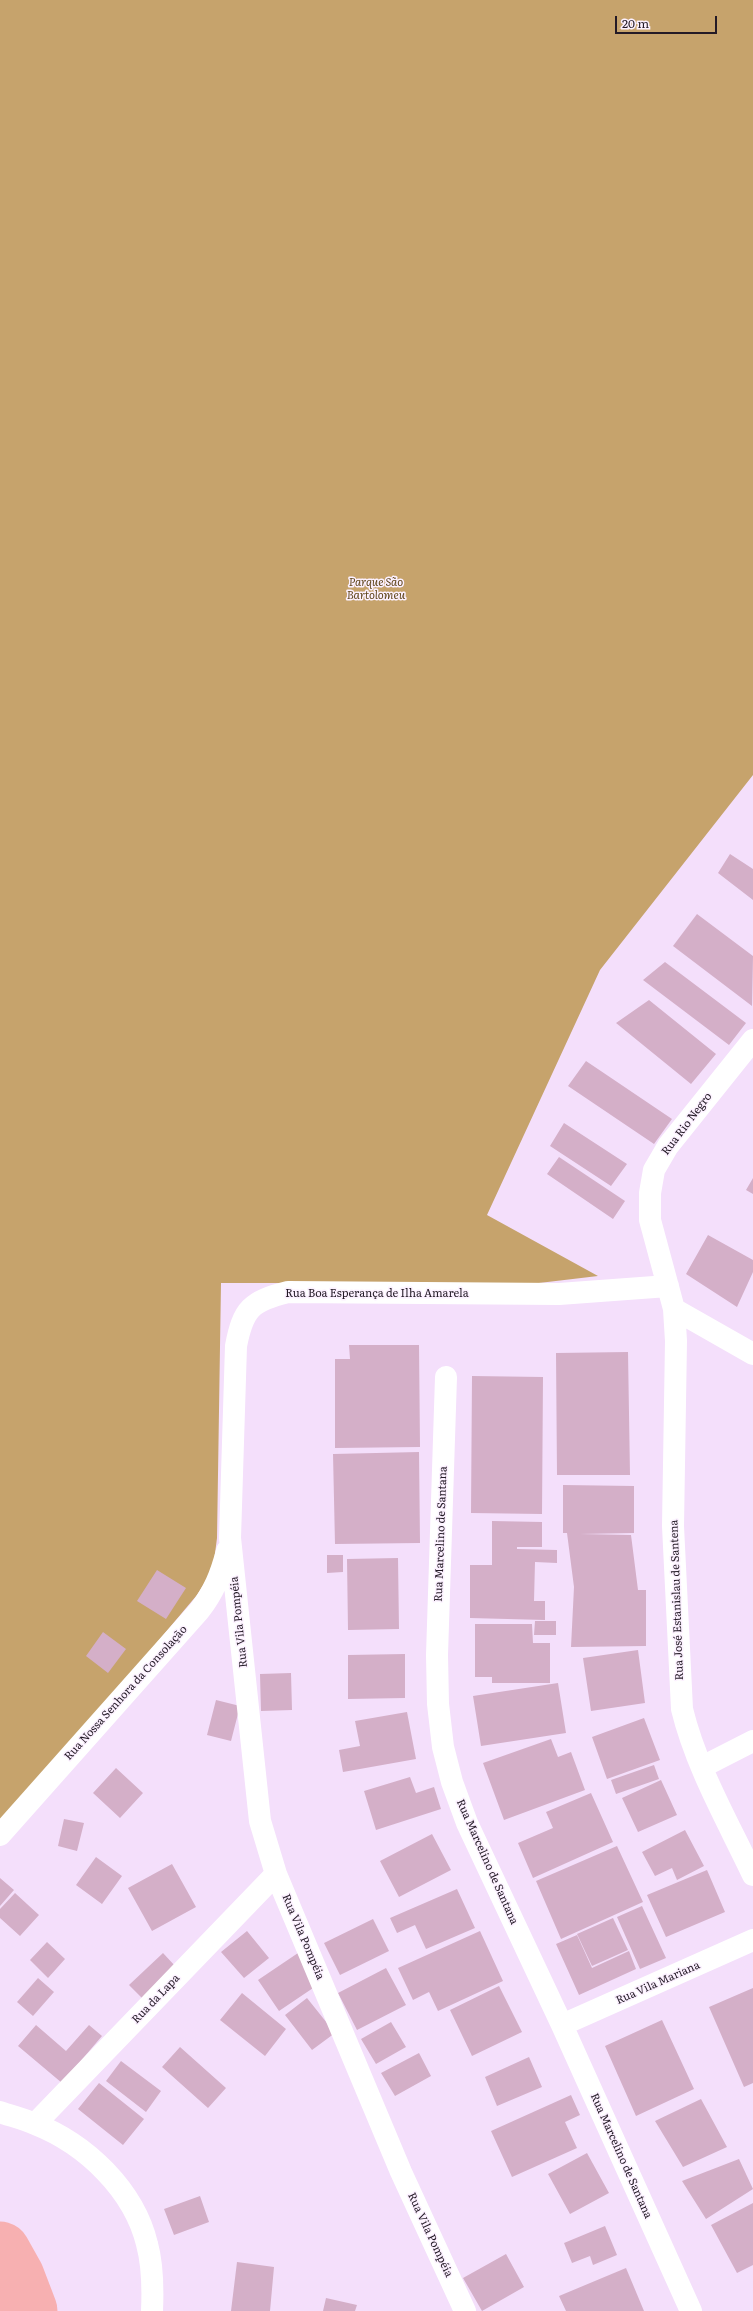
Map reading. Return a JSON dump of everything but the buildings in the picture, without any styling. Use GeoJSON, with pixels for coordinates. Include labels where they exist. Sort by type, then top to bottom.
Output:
{"type":"FeatureCollection","features":[{"type":"Feature","properties":{"kind":"street","name":"Rua Rio Negro"},"geometry":{"type":"LineString","coordinates":[[668,1286],[650,1220],[650,1193],[654,1170],[668,1146],[750,1049]]}},
{"type":"Feature","properties":{"kind":"street","name":"Rua José Estanislau de Santena"},"geometry":{"type":"LineString","coordinates":[[668,1286],[674,1309],[676,1341],[673,1526],[677,1642],[682,1710],[687,1732],[702,1767],[753,1875]]}},
{"type":"Feature","properties":{"kind":"street","name":"Rua Boa Esperança de Ilha Amarela"},"geometry":{"type":"LineString","coordinates":[[230,1538],[236,1346],[239,1329],[247,1311],[265,1298],[288,1292],[559,1294],[668,1286]]}},
{"type":"Feature","properties":{"kind":"street"},"geometry":{"type":"LineString","coordinates":[[674,1309],[753,1354]]}},
{"type":"Feature","properties":{"kind":"street","name":"Rua Marcelino de Santana"},"geometry":{"type":"LineString","coordinates":[[446,1377],[437,1655],[438,1704],[444,1747],[452,1782],[467,1823],[562,2025],[691,2311]]}},
{"type":"Feature","properties":{"kind":"street","name":"Rua Nossa Senhora da Consolação"},"geometry":{"type":"LineString","coordinates":[[0,1835],[199,1611],[210,1596],[219,1579],[230,1538]]}},
{"type":"Feature","properties":{"kind":"street","name":"Rua Vila Pompéia"},"geometry":{"type":"LineString","coordinates":[[230,1538],[260,1822],[276,1874],[401,2172],[465,2311]]}},
{"type":"Feature","properties":{"kind":"street"},"geometry":{"type":"LineString","coordinates":[[702,1767],[753,1741]]}},
{"type":"Feature","properties":{"kind":"street","name":"Rua da Lapa"},"geometry":{"type":"LineString","coordinates":[[36,2124],[276,1874]]}},
{"type":"Feature","properties":{"kind":"street","name":"Rua Vila Mariana"},"geometry":{"type":"LineString","coordinates":[[562,2025],[753,1940]]}},
{"type":"Feature","properties":{"kind":"street"},"geometry":{"type":"LineString","coordinates":[[0,2112],[36,2124],[74,2145],[107,2173],[136,2213],[147,2244],[153,2284],[152,2311]]}},
{"type":"Feature","properties":{"kind":"green space","name":"Parque São Bartolomeu"},"geometry":{"type":"Polygon","coordinates":[[[0,0],[753,0],[753,775],[600,970],[487,1215],[598,1276],[539,1283],[221,1283],[217,1538],[213,1569],[197,1595],[0,1829],[0,0]]]}},
{"type":"Feature","properties":{"kind":"waterway"},"geometry":{"type":"LineString","coordinates":[[0,2252],[14,2277],[27,2311]]}}]}
